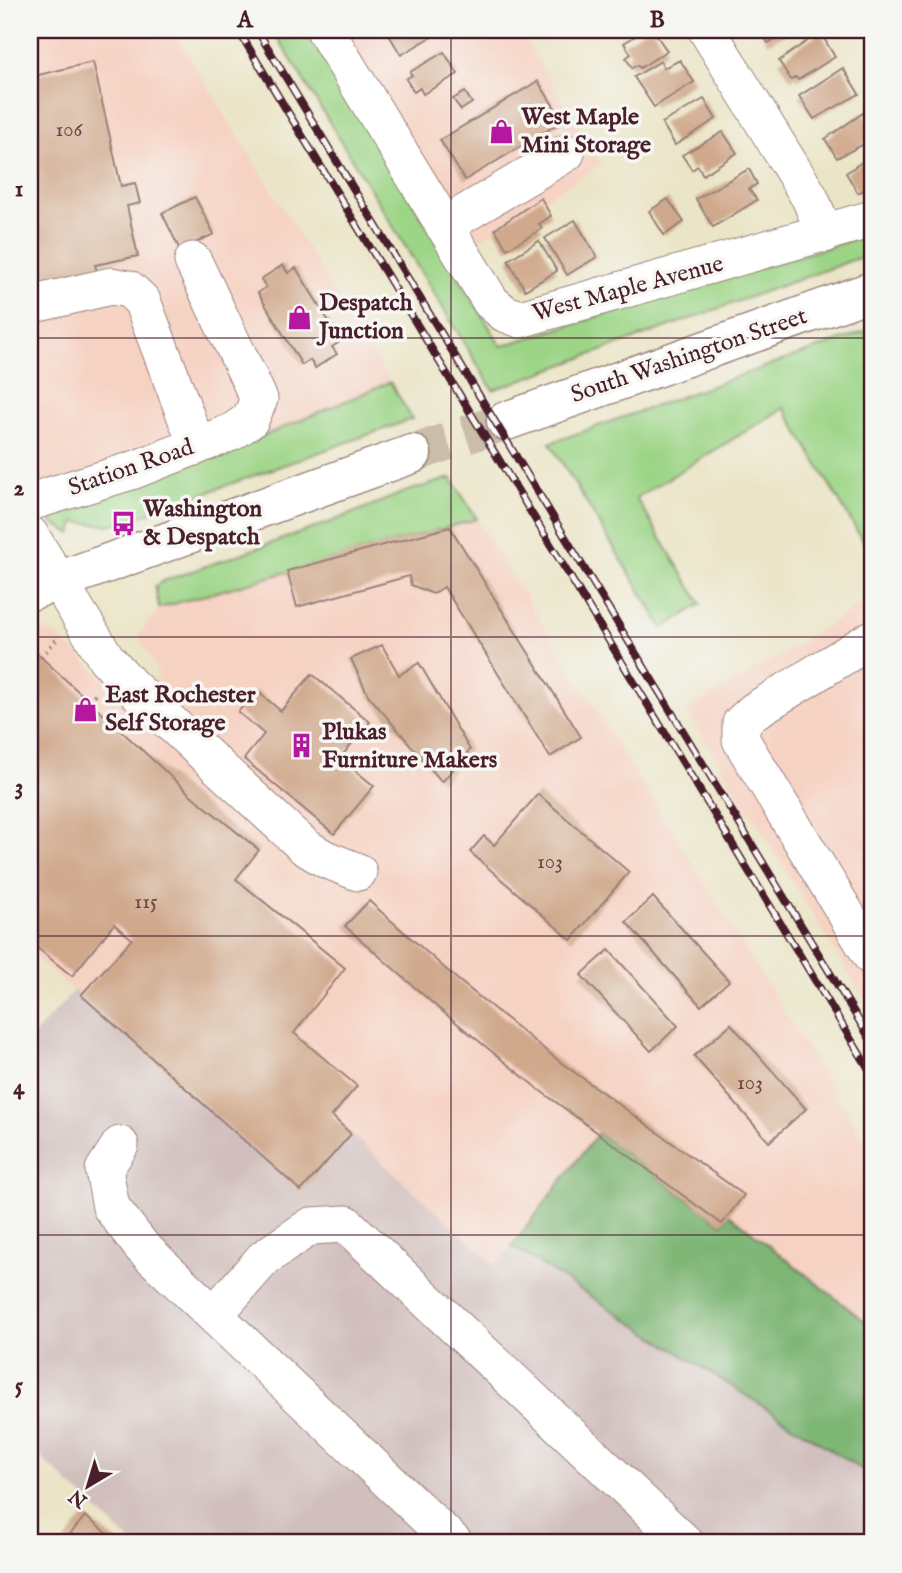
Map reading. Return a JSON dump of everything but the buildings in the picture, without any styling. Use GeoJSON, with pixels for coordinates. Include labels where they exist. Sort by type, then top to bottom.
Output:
{"type":"FeatureCollection","features":[{"type":"Feature","properties":{"kind":"main road","name":"South Washington Street"},"geometry":{"type":"LineString","coordinates":[[506,421],[872,291]]}},
{"type":"Feature","properties":{"kind":"main road"},"geometry":{"type":"LineString","coordinates":[[44,587],[412,454]]}},
{"type":"Feature","properties":{"kind":"street","name":"West Maple Avenue"},"geometry":{"type":"LineString","coordinates":[[325,30],[491,302],[504,313],[520,319],[872,219]]}},
{"type":"Feature","properties":{"kind":"street"},"geometry":{"type":"LineString","coordinates":[[707,30],[810,198],[825,234]]}},
{"type":"Feature","properties":{"kind":"street"},"geometry":{"type":"LineString","coordinates":[[444,226],[566,153]]}},
{"type":"Feature","properties":{"kind":"street","name":"Station Road"},"geometry":{"type":"LineString","coordinates":[[30,502],[134,471],[232,432],[250,420],[259,399],[192,261]]}},
{"type":"Feature","properties":{"kind":"street"},"geometry":{"type":"LineString","coordinates":[[30,305],[111,286],[129,289],[142,301],[197,446]]}},
{"type":"Feature","properties":{"kind":"street"},"geometry":{"type":"LineString","coordinates":[[30,535],[44,587],[123,677],[305,847],[358,872]]}},
{"type":"Feature","properties":{"kind":"street"},"geometry":{"type":"LineString","coordinates":[[872,639],[754,711],[741,723],[741,740],[872,957]]}},
{"type":"Feature","properties":{"kind":"street"},"geometry":{"type":"LineString","coordinates":[[120,1145],[104,1170],[111,1207],[142,1247],[454,1543]]}},
{"type":"Feature","properties":{"kind":"street"},"geometry":{"type":"LineString","coordinates":[[214,1315],[264,1258],[311,1226],[346,1224],[685,1543]]}},
{"type":"Feature","properties":{"kind":"path"},"geometry":{"type":"LineString","coordinates":[[41,657],[56,640]]}},
{"type":"Feature","properties":{"kind":"shaded area"},"geometry":{"type":"Polygon","coordinates":[[[30,30],[173,30],[390,382],[238,447],[30,484],[30,30]]]}},
{"type":"Feature","properties":{"kind":"shaded area"},"geometry":{"type":"Polygon","coordinates":[[[341,30],[519,30],[602,164],[472,244],[341,30]]]}},
{"type":"Feature","properties":{"kind":"shaded area"},"geometry":{"type":"Polygon","coordinates":[[[477,519],[872,1152],[872,1327],[729,1215],[722,1224],[598,1133],[496,1266],[351,1135],[301,1191],[30,953],[30,625],[58,636],[120,694],[142,671],[153,681],[159,675],[138,635],[159,608],[477,519]]]}},
{"type":"Feature","properties":{"kind":"shaded area"},"geometry":{"type":"Polygon","coordinates":[[[872,594],[872,1011],[687,711],[848,613],[872,594]]]}},
{"type":"Feature","properties":{"kind":"shaded area"},"geometry":{"type":"Polygon","coordinates":[[[74,990],[301,1191],[351,1134],[495,1265],[512,1246],[872,1476],[872,1543],[132,1543],[30,1447],[30,1040],[74,990]]]}},
{"type":"Feature","properties":{"kind":"green space"},"geometry":{"type":"Polygon","coordinates":[[[273,30],[307,30],[501,346],[872,234],[872,253],[493,390],[273,30]]]}},
{"type":"Feature","properties":{"kind":"green space"},"geometry":{"type":"Polygon","coordinates":[[[872,329],[872,556],[784,408],[636,498],[701,604],[663,628],[550,443],[872,329]]]}},
{"type":"Feature","properties":{"kind":"green space"},"geometry":{"type":"Polygon","coordinates":[[[390,382],[412,419],[127,521],[107,525],[75,522],[72,534],[52,523],[54,512],[238,447],[390,382]]]}},
{"type":"Feature","properties":{"kind":"green space"},"geometry":{"type":"Polygon","coordinates":[[[451,478],[477,519],[159,608],[155,586],[164,581],[331,522],[405,492],[451,478]]]}},
{"type":"Feature","properties":{"kind":"green space"},"geometry":{"type":"Polygon","coordinates":[[[598,1133],[722,1224],[729,1214],[872,1327],[872,1476],[512,1246],[598,1133]]]}},
{"type":"Feature","properties":{"kind":"tunnel"},"geometry":{"type":"LineString","coordinates":[[412,454],[506,421]]}},
{"type":"Feature","properties":{"kind":"railway"},"geometry":{"type":"LineString","coordinates":[[238,30],[872,1074]]}},
{"type":"Feature","properties":{"kind":"railway"},"geometry":{"type":"LineString","coordinates":[[257,30],[872,1042]]}},
{"type":"Feature","properties":{"kind":"place","name":"West Maple Mini Storage"},"geometry":{"type":"Point","coordinates":[501,131]}},
{"type":"Feature","properties":{"kind":"place","name":"Despatch Junction"},"geometry":{"type":"Point","coordinates":[299,317]}},
{"type":"Feature","properties":{"kind":"place","name":"Washington & Despatch"},"geometry":{"type":"Point","coordinates":[123,523]}},
{"type":"Feature","properties":{"kind":"place","name":"East Rochester Self Storage"},"geometry":{"type":"Point","coordinates":[85,709]}},
{"type":"Feature","properties":{"kind":"place","name":"Plukas Furniture Makers"},"geometry":{"type":"Point","coordinates":[302,746]}}]}
